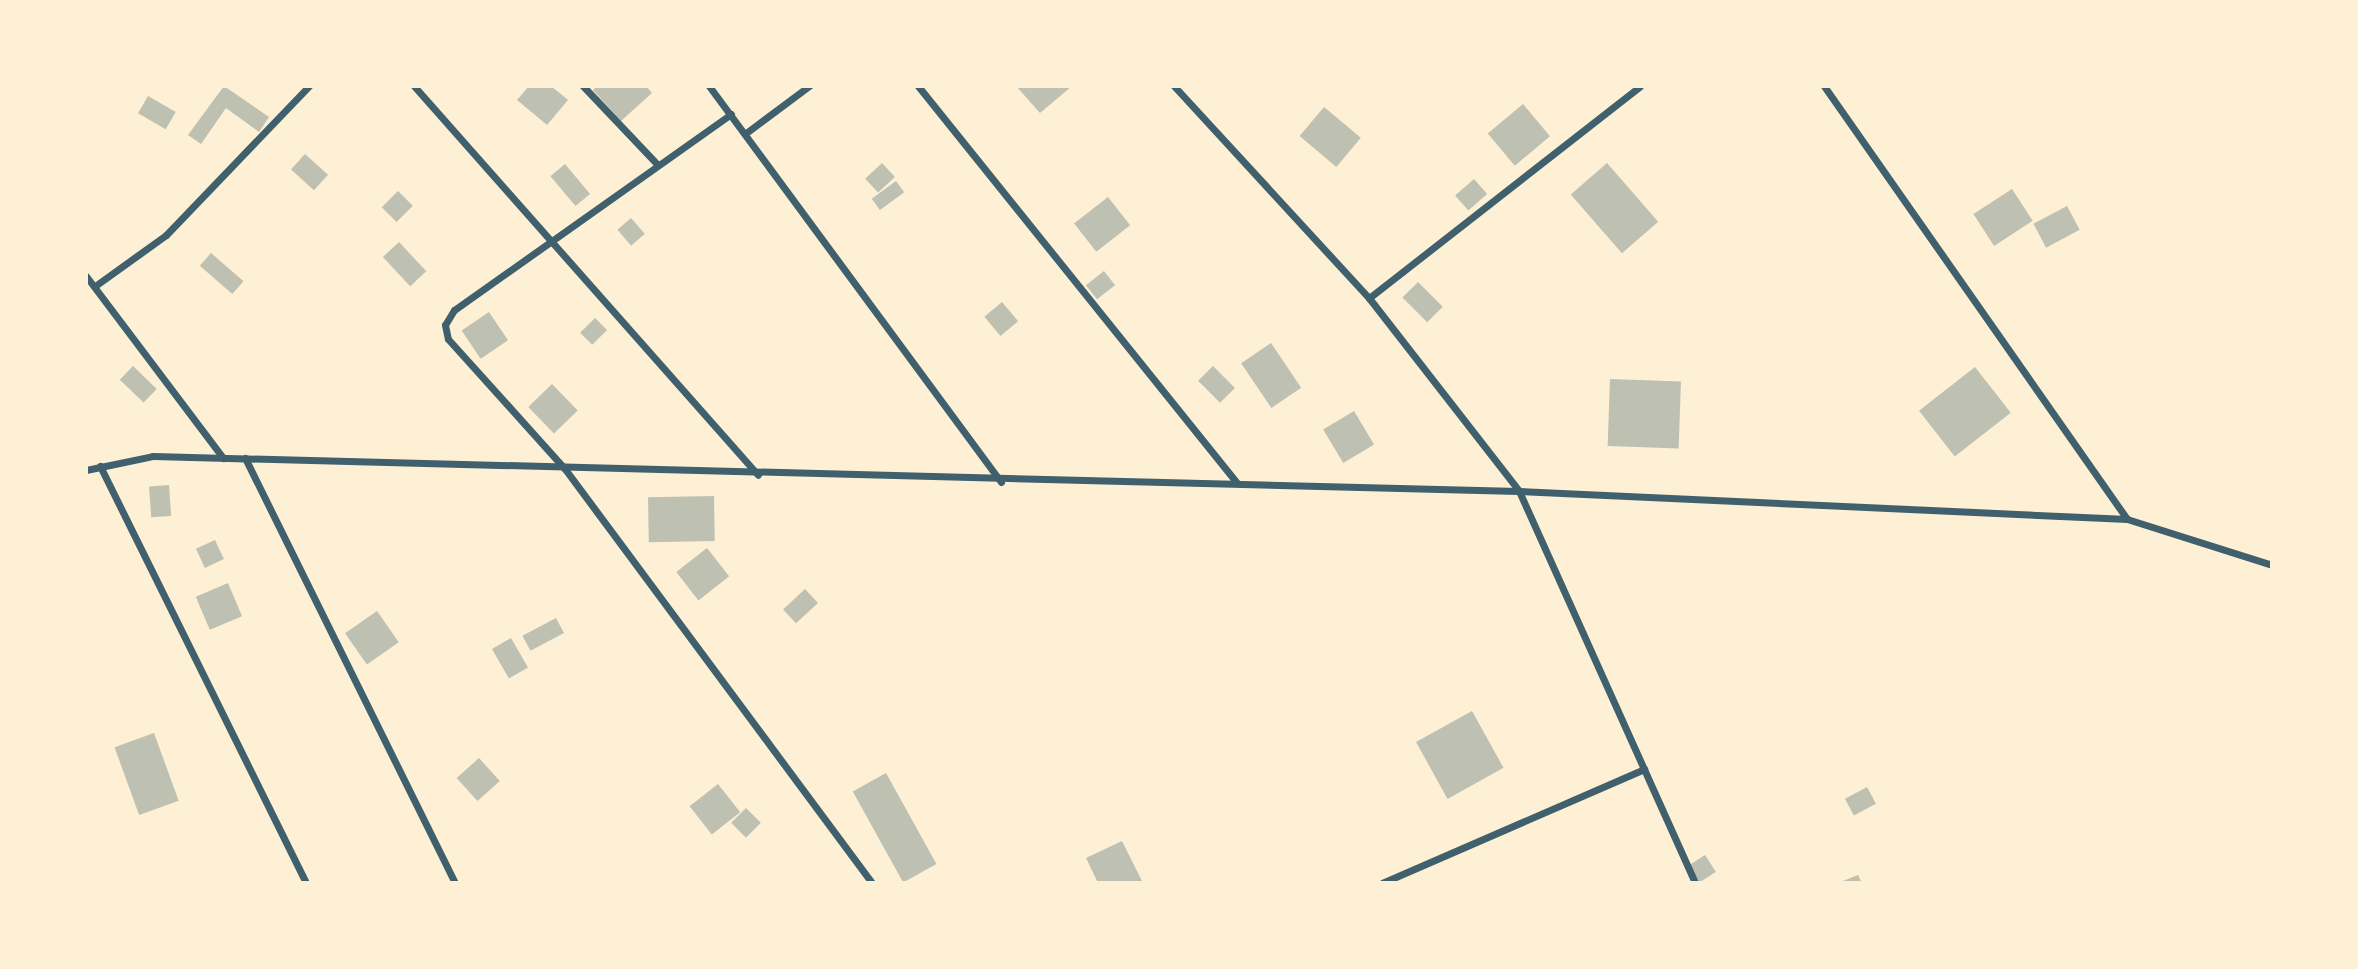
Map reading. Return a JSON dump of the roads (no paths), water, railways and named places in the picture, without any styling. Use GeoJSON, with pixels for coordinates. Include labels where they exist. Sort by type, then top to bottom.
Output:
{"type":"FeatureCollection","features":[{"type":"Feature","properties":{"kind":"street"},"geometry":{"type":"LineString","coordinates":[[95,286],[166,235],[309,86]]}},
{"type":"Feature","properties":{"kind":"street"},"geometry":{"type":"LineString","coordinates":[[414,86],[554,237],[758,475]]}},
{"type":"Feature","properties":{"kind":"street"},"geometry":{"type":"LineString","coordinates":[[583,86],[658,165]]}},
{"type":"Feature","properties":{"kind":"street"},"geometry":{"type":"LineString","coordinates":[[709,86],[1001,482]]}},
{"type":"Feature","properties":{"kind":"street"},"geometry":{"type":"LineString","coordinates":[[746,133],[809,86]]}},
{"type":"Feature","properties":{"kind":"street"},"geometry":{"type":"LineString","coordinates":[[918,86],[1237,483]]}},
{"type":"Feature","properties":{"kind":"street"},"geometry":{"type":"LineString","coordinates":[[1174,86],[1369,298],[1519,491],[1695,883]]}},
{"type":"Feature","properties":{"kind":"street"},"geometry":{"type":"LineString","coordinates":[[1369,298],[1640,86]]}},
{"type":"Feature","properties":{"kind":"street"},"geometry":{"type":"LineString","coordinates":[[1824,86],[2127,519]]}},
{"type":"Feature","properties":{"kind":"street"},"geometry":{"type":"LineString","coordinates":[[731,114],[454,310],[445,325],[447,339],[565,469],[872,883]]}},
{"type":"Feature","properties":{"kind":"street"},"geometry":{"type":"LineString","coordinates":[[86,276],[223,458]]}},
{"type":"Feature","properties":{"kind":"street"},"geometry":{"type":"LineString","coordinates":[[86,470],[153,456],[1001,482],[1237,483],[1519,491],[2127,519],[2272,565]]}},
{"type":"Feature","properties":{"kind":"street"},"geometry":{"type":"LineString","coordinates":[[245,458],[455,883]]}},
{"type":"Feature","properties":{"kind":"street"},"geometry":{"type":"LineString","coordinates":[[100,466],[306,883]]}},
{"type":"Feature","properties":{"kind":"street"},"geometry":{"type":"LineString","coordinates":[[1382,883],[1644,769]]}}]}
